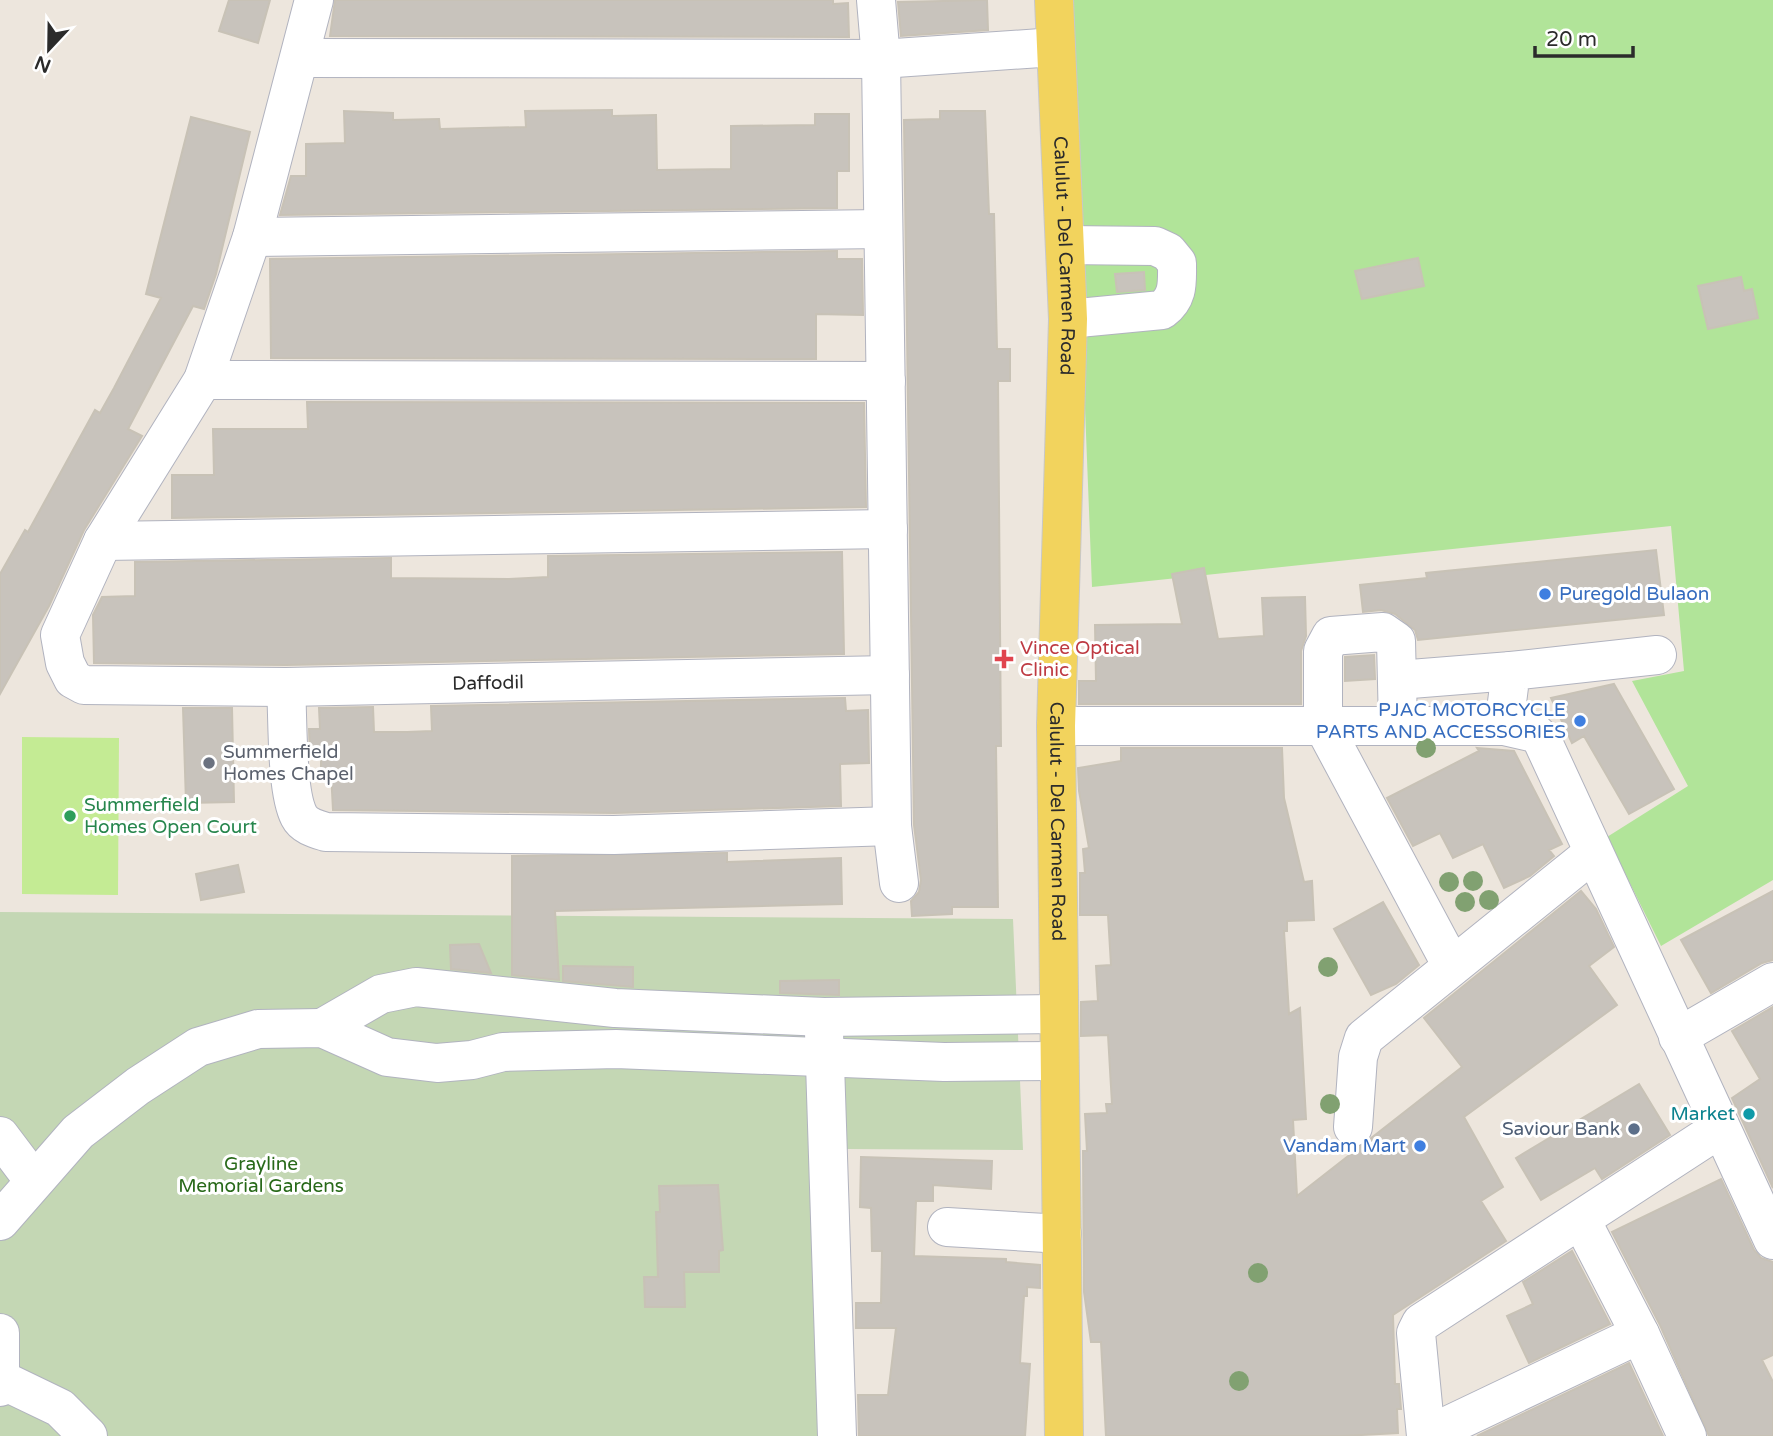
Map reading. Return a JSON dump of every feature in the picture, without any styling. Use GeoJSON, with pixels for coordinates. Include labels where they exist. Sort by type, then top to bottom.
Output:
{"type":"FeatureCollection","features":[{"type":"Feature","properties":{"kind":"main road","name":"Calulut - Del Carmen Road"},"geometry":{"type":"LineString","coordinates":[[1054,0],[1068,319],[1056,726],[1063,1436]]}},
{"type":"Feature","properties":{"kind":"street"},"geometry":{"type":"LineString","coordinates":[[103,541],[203,380],[252,237],[314,0]]}},
{"type":"Feature","properties":{"kind":"street"},"geometry":{"type":"LineString","coordinates":[[876,0],[881,59],[892,826],[899,883]]}},
{"type":"Feature","properties":{"kind":"street"},"geometry":{"type":"LineString","coordinates":[[300,58],[881,59],[1055,47]]}},
{"type":"Feature","properties":{"kind":"street"},"geometry":{"type":"LineString","coordinates":[[252,237],[883,229]]}},
{"type":"Feature","properties":{"kind":"street"},"geometry":{"type":"LineString","coordinates":[[1066,245],[1155,246],[1168,252],[1177,264],[1176,292],[1172,302],[1161,310],[1068,319]]}},
{"type":"Feature","properties":{"kind":"street"},"geometry":{"type":"LineString","coordinates":[[203,380],[886,381]]}},
{"type":"Feature","properties":{"kind":"street"},"geometry":{"type":"LineString","coordinates":[[103,541],[888,529]]}},
{"type":"Feature","properties":{"kind":"street","name":"Daffodil"},"geometry":{"type":"LineString","coordinates":[[103,541],[60,635],[65,663],[73,679],[84,685],[286,687],[890,675]]}},
{"type":"Feature","properties":{"kind":"street"},"geometry":{"type":"LineString","coordinates":[[1398,725],[1397,648],[1390,635],[1383,632],[1331,636],[1323,651],[1323,725],[1452,966]]}},
{"type":"Feature","properties":{"kind":"street"},"geometry":{"type":"LineString","coordinates":[[1398,680],[1657,655]]}},
{"type":"Feature","properties":{"kind":"street"},"geometry":{"type":"LineString","coordinates":[[1504,726],[1511,671]]}},
{"type":"Feature","properties":{"kind":"street"},"geometry":{"type":"LineString","coordinates":[[286,687],[293,799],[300,819],[310,827],[326,832],[614,835],[892,826]]}},
{"type":"Feature","properties":{"kind":"street"},"geometry":{"type":"LineString","coordinates":[[1056,726],[1504,726],[1535,733],[1542,740],[1719,1129],[1773,1240]]}},
{"type":"Feature","properties":{"kind":"street"},"geometry":{"type":"LineString","coordinates":[[1353,1127],[1358,1057],[1364,1038],[1593,853]]}},
{"type":"Feature","properties":{"kind":"street"},"geometry":{"type":"LineString","coordinates":[[1678,1037],[1773,982]]}},
{"type":"Feature","properties":{"kind":"street"},"geometry":{"type":"LineString","coordinates":[[322,1028],[381,995],[416,987],[615,1008],[824,1017],[1057,1014]]}},
{"type":"Feature","properties":{"kind":"street"},"geometry":{"type":"LineString","coordinates":[[502,998],[503,1052]]}},
{"type":"Feature","properties":{"kind":"street"},"geometry":{"type":"LineString","coordinates":[[615,1008],[616,1049]]}},
{"type":"Feature","properties":{"kind":"street"},"geometry":{"type":"LineString","coordinates":[[824,1017],[837,1436]]}},
{"type":"Feature","properties":{"kind":"street"},"geometry":{"type":"LineString","coordinates":[[979,1017],[980,1062]]}},
{"type":"Feature","properties":{"kind":"street"},"geometry":{"type":"LineString","coordinates":[[0,1221],[78,1132],[138,1086],[198,1047],[258,1029],[322,1028],[387,1057],[437,1063],[472,1060],[503,1052],[616,1049],[825,1058],[1058,1061]]}},
{"type":"Feature","properties":{"kind":"street"},"geometry":{"type":"LineString","coordinates":[[1640,1334],[1426,1436],[1416,1333],[1421,1323],[1719,1129]]}},
{"type":"Feature","properties":{"kind":"street"},"geometry":{"type":"LineString","coordinates":[[0,1136],[34,1181]]}},
{"type":"Feature","properties":{"kind":"street"},"geometry":{"type":"LineString","coordinates":[[1581,1220],[1640,1334],[1687,1436]]}},
{"type":"Feature","properties":{"kind":"street"},"geometry":{"type":"LineString","coordinates":[[947,1227],[1062,1234]]}},
{"type":"Feature","properties":{"kind":"street"},"geometry":{"type":"LineString","coordinates":[[0,1333],[1,1384],[60,1408],[88,1436]]}},
{"type":"Feature","properties":{"kind":"green space"},"geometry":{"type":"Polygon","coordinates":[[[1069,0],[1773,0],[1773,880],[1661,946],[1607,837],[1688,786],[1632,681],[1684,671],[1671,526],[1092,587],[1069,0]]]}},
{"type":"Feature","properties":{"kind":"green space","name":"Summerfield Homes Open Court"},"geometry":{"type":"Polygon","coordinates":[[[22,737],[119,738],[118,895],[22,894],[22,737]]]}},
{"type":"Feature","properties":{"kind":"green space","name":"Grayline Memorial Gardens"},"geometry":{"type":"Polygon","coordinates":[[[0,912],[1013,919],[1023,1150],[846,1149],[847,1436],[0,1436],[0,912]]]}},
{"type":"Feature","properties":{"kind":"building"},"geometry":{"type":"Polygon","coordinates":[[[229,0],[270,0],[258,43],[219,31],[229,0]]]}},
{"type":"Feature","properties":{"kind":"building"},"geometry":{"type":"Polygon","coordinates":[[[335,0],[833,0],[833,4],[848,3],[849,37],[330,36],[335,0]]]}},
{"type":"Feature","properties":{"kind":"building"},"geometry":{"type":"Polygon","coordinates":[[[987,0],[988,30],[901,36],[898,2],[987,0]]]}},
{"type":"Feature","properties":{"kind":"building"},"geometry":{"type":"Polygon","coordinates":[[[612,110],[612,116],[656,115],[657,170],[731,169],[731,126],[815,125],[815,114],[849,114],[849,171],[837,171],[837,208],[280,215],[291,176],[306,176],[306,144],[345,143],[344,111],[393,113],[393,120],[439,119],[440,129],[526,127],[525,111],[612,110]]]}},
{"type":"Feature","properties":{"kind":"building"},"geometry":{"type":"Polygon","coordinates":[[[940,111],[985,111],[989,214],[994,214],[997,349],[1010,349],[1010,381],[998,381],[1001,746],[996,746],[998,907],[952,907],[952,914],[912,916],[911,901],[919,892],[921,880],[914,825],[904,120],[940,119],[940,111]]]}},
{"type":"Feature","properties":{"kind":"building"},"geometry":{"type":"Polygon","coordinates":[[[191,117],[250,132],[216,274],[204,309],[193,306],[128,429],[142,436],[84,530],[49,606],[0,694],[0,574],[25,530],[28,532],[95,410],[100,413],[161,298],[146,294],[191,117]]]}},
{"type":"Feature","properties":{"kind":"building"},"geometry":{"type":"Polygon","coordinates":[[[837,251],[837,259],[862,259],[863,315],[816,314],[816,359],[271,358],[270,259],[837,251]]]}},
{"type":"Feature","properties":{"kind":"building"},"geometry":{"type":"Polygon","coordinates":[[[1418,258],[1424,286],[1362,299],[1355,271],[1418,258]]]}},
{"type":"Feature","properties":{"kind":"building"},"geometry":{"type":"Polygon","coordinates":[[[1144,272],[1145,290],[1117,292],[1115,274],[1144,272]]]}},
{"type":"Feature","properties":{"kind":"building"},"geometry":{"type":"Polygon","coordinates":[[[1741,277],[1744,291],[1752,289],[1758,318],[1708,329],[1698,286],[1741,277]]]}},
{"type":"Feature","properties":{"kind":"building"},"geometry":{"type":"Polygon","coordinates":[[[307,402],[864,403],[866,507],[172,518],[172,475],[214,475],[213,429],[308,429],[307,402]]]}},
{"type":"Feature","properties":{"kind":"building","name":"Puregold Bulaon"},"geometry":{"type":"Polygon","coordinates":[[[1656,550],[1664,615],[1418,640],[1415,630],[1395,614],[1381,610],[1363,612],[1360,585],[1427,578],[1426,573],[1656,550]]]}},
{"type":"Feature","properties":{"kind":"building"},"geometry":{"type":"Polygon","coordinates":[[[842,552],[844,654],[286,665],[94,663],[93,615],[102,597],[135,596],[135,562],[391,558],[391,578],[509,579],[548,577],[548,556],[842,552]]]}},
{"type":"Feature","properties":{"kind":"building"},"geometry":{"type":"Polygon","coordinates":[[[1204,568],[1218,639],[1264,636],[1262,598],[1305,597],[1306,636],[1301,651],[1301,704],[1079,704],[1079,681],[1096,681],[1095,625],[1182,624],[1172,574],[1204,568]]]}},
{"type":"Feature","properties":{"kind":"building"},"geometry":{"type":"Polygon","coordinates":[[[1374,655],[1375,679],[1345,681],[1345,657],[1374,655]]]}},
{"type":"Feature","properties":{"kind":"building"},"geometry":{"type":"Polygon","coordinates":[[[1614,684],[1674,789],[1629,814],[1584,736],[1572,743],[1551,698],[1614,684]]]}},
{"type":"Feature","properties":{"kind":"building"},"geometry":{"type":"Polygon","coordinates":[[[845,698],[846,711],[868,710],[869,763],[840,764],[841,806],[614,813],[333,810],[331,772],[321,772],[321,755],[310,756],[309,729],[320,729],[319,708],[373,707],[374,732],[407,732],[432,731],[431,706],[845,698]]]}},
{"type":"Feature","properties":{"kind":"building","name":"Summerfield Homes Chapel"},"geometry":{"type":"Polygon","coordinates":[[[183,708],[232,708],[234,802],[186,803],[183,708]]]}},
{"type":"Feature","properties":{"kind":"building"},"geometry":{"type":"Polygon","coordinates":[[[1121,748],[1282,748],[1284,798],[1304,882],[1312,881],[1314,920],[1287,921],[1287,931],[1284,931],[1289,1014],[1300,1008],[1306,1119],[1293,1120],[1297,1196],[1462,1067],[1424,1018],[1581,891],[1596,909],[1614,947],[1589,966],[1617,1005],[1464,1117],[1503,1187],[1481,1201],[1506,1241],[1393,1315],[1395,1384],[1399,1384],[1401,1409],[1397,1409],[1398,1433],[1343,1436],[1106,1436],[1101,1342],[1091,1342],[1084,1292],[1083,1151],[1087,1151],[1085,1114],[1107,1113],[1106,1104],[1112,1104],[1108,1035],[1081,1036],[1081,1002],[1098,1001],[1096,966],[1111,965],[1108,915],[1080,915],[1080,873],[1085,873],[1083,849],[1089,848],[1079,791],[1078,768],[1121,761],[1121,748]]]}},
{"type":"Feature","properties":{"kind":"building"},"geometry":{"type":"Polygon","coordinates":[[[1477,748],[1514,751],[1562,844],[1549,850],[1554,856],[1530,876],[1504,888],[1483,844],[1453,858],[1440,833],[1413,846],[1387,798],[1479,751],[1477,748]]]}},
{"type":"Feature","properties":{"kind":"building"},"geometry":{"type":"Polygon","coordinates":[[[727,853],[727,862],[841,858],[842,904],[555,911],[559,980],[512,975],[512,856],[727,853]]]}},
{"type":"Feature","properties":{"kind":"building"},"geometry":{"type":"Polygon","coordinates":[[[238,865],[244,892],[201,900],[196,874],[238,865]]]}},
{"type":"Feature","properties":{"kind":"building"},"geometry":{"type":"Polygon","coordinates":[[[1773,891],[1773,960],[1762,963],[1711,993],[1681,940],[1773,891]]]}},
{"type":"Feature","properties":{"kind":"building"},"geometry":{"type":"Polygon","coordinates":[[[1383,902],[1419,965],[1396,984],[1371,995],[1334,929],[1383,902]]]}},
{"type":"Feature","properties":{"kind":"building"},"geometry":{"type":"Polygon","coordinates":[[[479,944],[491,973],[451,969],[450,945],[479,944]]]}},
{"type":"Feature","properties":{"kind":"building"},"geometry":{"type":"Polygon","coordinates":[[[563,966],[633,967],[633,987],[563,981],[563,966]]]}},
{"type":"Feature","properties":{"kind":"building"},"geometry":{"type":"Polygon","coordinates":[[[839,980],[839,995],[780,993],[780,981],[839,980]]]}},
{"type":"Feature","properties":{"kind":"building"},"geometry":{"type":"Polygon","coordinates":[[[1773,1007],[1773,1188],[1732,1098],[1760,1079],[1732,1031],[1773,1007]]]}},
{"type":"Feature","properties":{"kind":"building"},"geometry":{"type":"Polygon","coordinates":[[[1639,1084],[1670,1135],[1602,1179],[1595,1168],[1541,1200],[1516,1158],[1639,1084]]]}},
{"type":"Feature","properties":{"kind":"building"},"geometry":{"type":"Polygon","coordinates":[[[861,1157],[992,1161],[991,1189],[933,1185],[933,1201],[916,1201],[914,1256],[1006,1259],[1006,1262],[1040,1265],[1040,1288],[1027,1287],[1027,1296],[1024,1296],[1020,1363],[1030,1364],[1025,1436],[859,1436],[858,1395],[888,1395],[896,1328],[856,1328],[856,1303],[881,1303],[882,1251],[872,1251],[871,1208],[860,1207],[861,1157]]]}},
{"type":"Feature","properties":{"kind":"building"},"geometry":{"type":"Polygon","coordinates":[[[1721,1179],[1754,1250],[1761,1258],[1773,1262],[1773,1355],[1762,1360],[1773,1382],[1773,1436],[1709,1436],[1660,1325],[1612,1232],[1721,1179]]]}},
{"type":"Feature","properties":{"kind":"building"},"geometry":{"type":"Polygon","coordinates":[[[718,1185],[723,1250],[719,1251],[719,1272],[684,1272],[685,1307],[645,1307],[644,1277],[658,1277],[656,1212],[660,1212],[659,1186],[718,1185]]]}},
{"type":"Feature","properties":{"kind":"building"},"geometry":{"type":"Polygon","coordinates":[[[1572,1251],[1610,1324],[1529,1363],[1507,1316],[1533,1304],[1523,1282],[1572,1251]]]}},
{"type":"Feature","properties":{"kind":"building"},"geometry":{"type":"Polygon","coordinates":[[[1629,1363],[1663,1436],[1477,1436],[1629,1363]]]}},
{"type":"Feature","properties":{"kind":"place","name":"Puregold Bulaon"},"geometry":{"type":"Point","coordinates":[1545,594]}},
{"type":"Feature","properties":{"kind":"place","name":"Vince Optical Clinic"},"geometry":{"type":"Point","coordinates":[1004,659]}},
{"type":"Feature","properties":{"kind":"place","name":"PJAC MOTORCYCLE PARTS AND ACCESSORIES"},"geometry":{"type":"Point","coordinates":[1580,721]}},
{"type":"Feature","properties":{"kind":"place","name":"Summerfield Homes Chapel"},"geometry":{"type":"Point","coordinates":[209,763]}},
{"type":"Feature","properties":{"kind":"place","name":"Summerfield Homes Open Court"},"geometry":{"type":"Point","coordinates":[70,816]}},
{"type":"Feature","properties":{"kind":"place","name":"Market"},"geometry":{"type":"Point","coordinates":[1749,1114]}},
{"type":"Feature","properties":{"kind":"place","name":"Saviour Bank"},"geometry":{"type":"Point","coordinates":[1634,1129]}},
{"type":"Feature","properties":{"kind":"place","name":"Vandam Mart"},"geometry":{"type":"Point","coordinates":[1420,1146]}}]}
